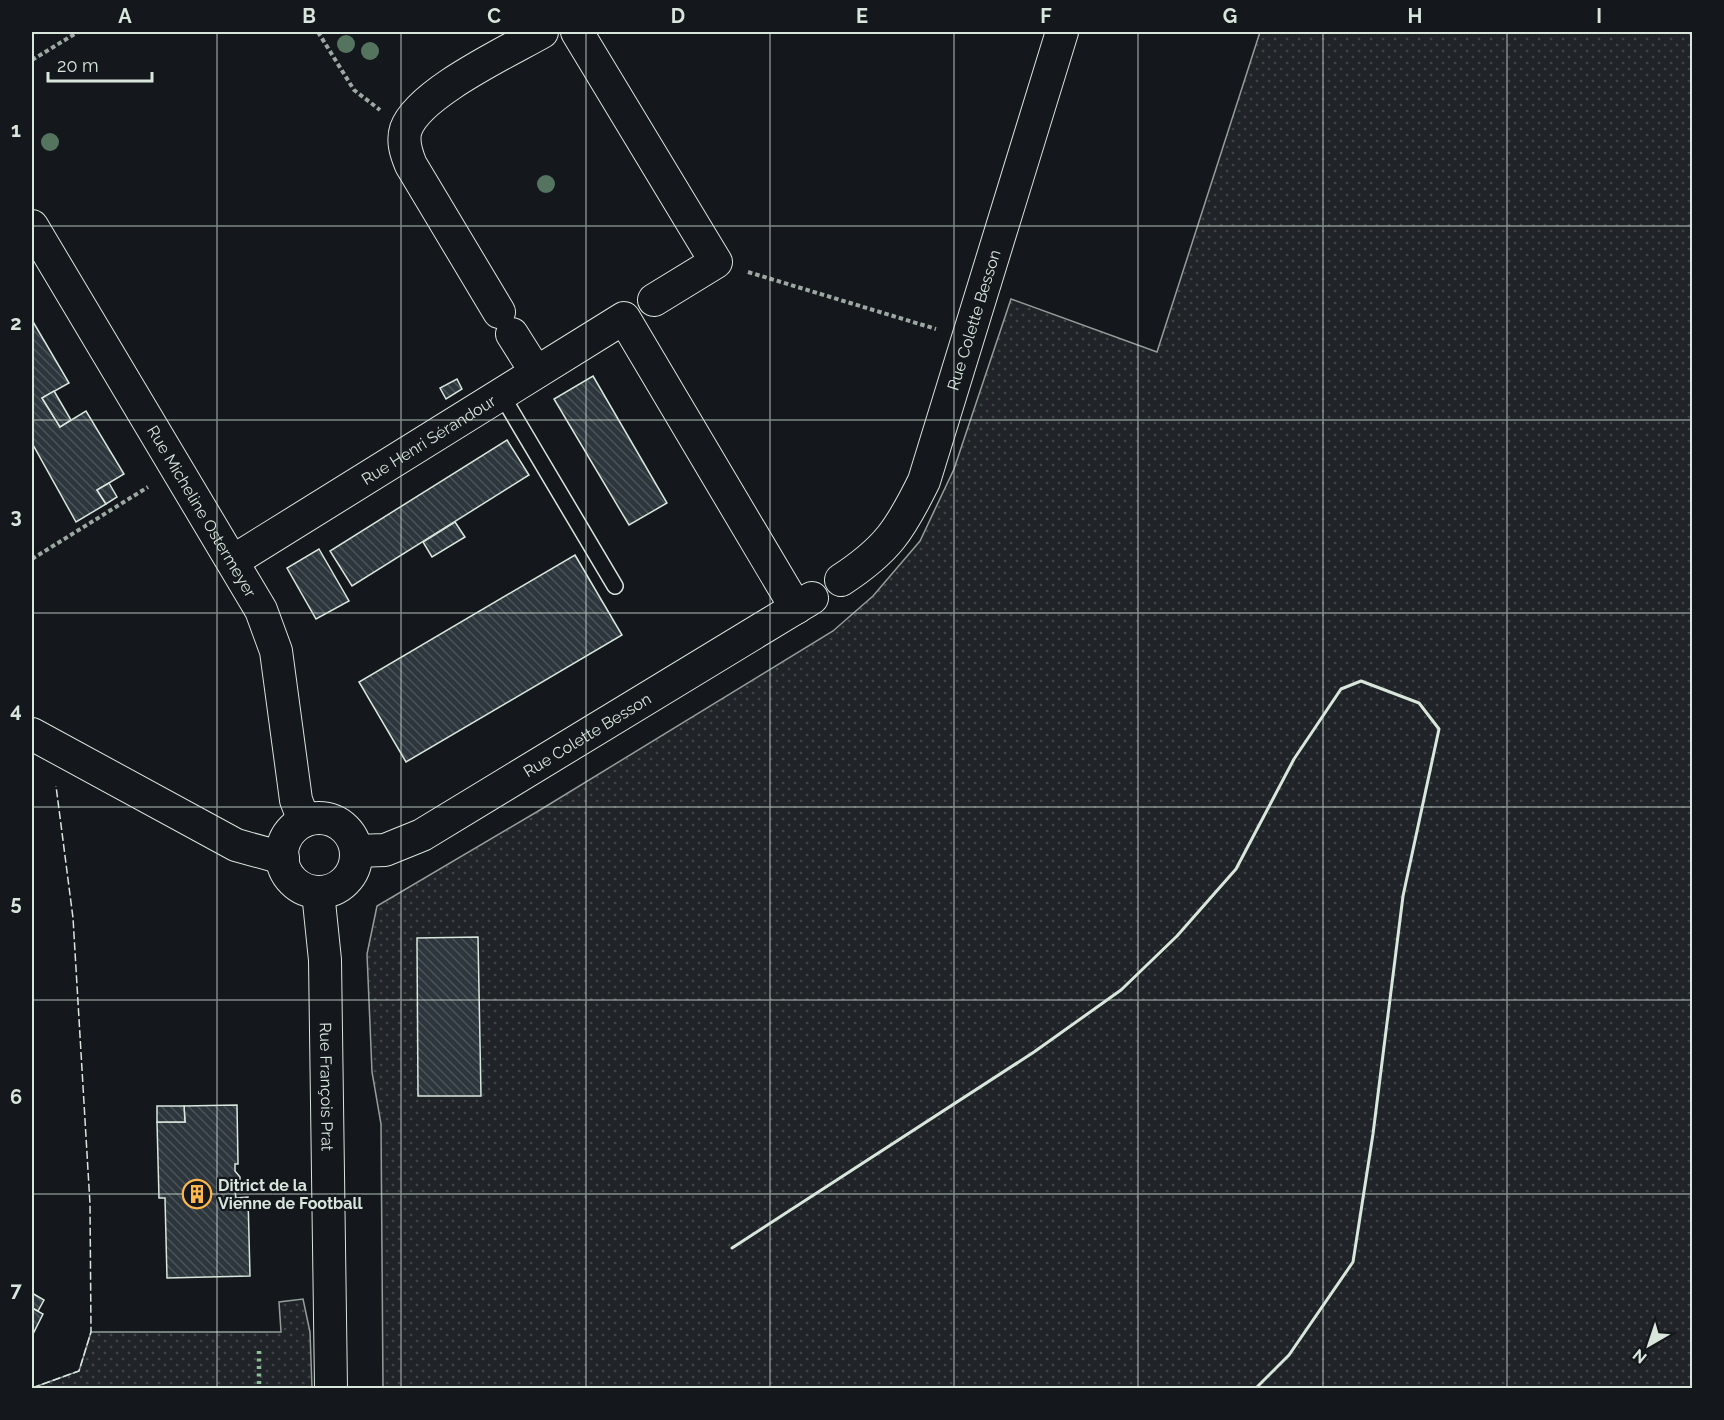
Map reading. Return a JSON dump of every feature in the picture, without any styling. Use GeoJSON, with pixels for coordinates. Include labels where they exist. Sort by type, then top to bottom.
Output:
{"type":"FeatureCollection","features":[{"type":"Feature","properties":{"kind":"street"},"geometry":{"type":"LineString","coordinates":[[536,372],[411,165],[404,148],[405,130],[417,110],[435,94],[542,32]]}},
{"type":"Feature","properties":{"kind":"street"},"geometry":{"type":"LineString","coordinates":[[578,32],[716,262],[654,300]]}},
{"type":"Feature","properties":{"kind":"street","name":"Rue Colette Besson"},"geometry":{"type":"LineString","coordinates":[[841,580],[870,561],[902,526],[924,482],[1062,32]]}},
{"type":"Feature","properties":{"kind":"street","name":"Rue Micheline Ostermeyer"},"geometry":{"type":"LineString","coordinates":[[32,226],[261,610],[276,651],[296,800],[304,821]]}},
{"type":"Feature","properties":{"kind":"street","name":"Rue Henri Sérandour"},"geometry":{"type":"LineString","coordinates":[[233,561],[624,318],[804,603]]}},
{"type":"Feature","properties":{"kind":"street","name":"Rue Colette Besson"},"geometry":{"type":"LineString","coordinates":[[356,851],[385,850],[422,835],[804,603]]}},
{"type":"Feature","properties":{"kind":"street"},"geometry":{"type":"LineString","coordinates":[[32,734],[236,845],[283,858]]}},
{"type":"Feature","properties":{"kind":"street"},"geometry":{"type":"LineString","coordinates":[[315,818],[338,823],[353,840],[356,851],[355,864],[342,884],[331,890],[318,892],[308,890],[290,878],[283,858],[287,836],[304,821],[315,818]]}},
{"type":"Feature","properties":{"kind":"street","name":"Rue François Prat"},"geometry":{"type":"LineString","coordinates":[[318,892],[325,960],[331,1389]]}},
{"type":"Feature","properties":{"kind":"lane"},"geometry":{"type":"LineString","coordinates":[[501,394],[615,586]]}},
{"type":"Feature","properties":{"kind":"path"},"geometry":{"type":"LineString","coordinates":[[32,60],[78,32]]}},
{"type":"Feature","properties":{"kind":"path"},"geometry":{"type":"LineString","coordinates":[[318,32],[354,90],[405,130]]}},
{"type":"Feature","properties":{"kind":"path"},"geometry":{"type":"LineString","coordinates":[[716,262],[968,338]]}},
{"type":"Feature","properties":{"kind":"path"},"geometry":{"type":"LineString","coordinates":[[32,559],[177,469]]}},
{"type":"Feature","properties":{"kind":"shaded area"},"geometry":{"type":"Polygon","coordinates":[[[1260,32],[1689,32],[1692,37],[1692,1388],[383,1388],[381,1124],[372,1072],[367,954],[377,906],[540,810],[833,631],[873,596],[920,541],[954,469],[1011,299],[1157,352],[1260,32]]]}},
{"type":"Feature","properties":{"kind":"shaded area"},"geometry":{"type":"Polygon","coordinates":[[[303,1299],[310,1332],[312,1388],[32,1388],[79,1371],[91,1332],[281,1332],[279,1302],[303,1299]]]}},
{"type":"Feature","properties":{"kind":"building"},"geometry":{"type":"Polygon","coordinates":[[[32,320],[69,383],[42,398],[60,427],[86,411],[124,474],[97,490],[106,504],[76,522],[32,443],[32,320]]]}},
{"type":"Feature","properties":{"kind":"building"},"geometry":{"type":"Polygon","coordinates":[[[593,376],[667,503],[629,525],[554,399],[593,376]]]}},
{"type":"Feature","properties":{"kind":"building"},"geometry":{"type":"Polygon","coordinates":[[[457,379],[462,389],[446,399],[440,388],[457,379]]]}},
{"type":"Feature","properties":{"kind":"building"},"geometry":{"type":"Polygon","coordinates":[[[54,391],[71,420],[60,427],[42,398],[54,391]]]}},
{"type":"Feature","properties":{"kind":"building"},"geometry":{"type":"Polygon","coordinates":[[[507,440],[529,475],[352,586],[330,551],[507,440]]]}},
{"type":"Feature","properties":{"kind":"building"},"geometry":{"type":"Polygon","coordinates":[[[109,483],[117,497],[106,504],[97,490],[109,483]]]}},
{"type":"Feature","properties":{"kind":"building"},"geometry":{"type":"Polygon","coordinates":[[[455,522],[465,537],[432,557],[423,542],[455,522]]]}},
{"type":"Feature","properties":{"kind":"building"},"geometry":{"type":"Polygon","coordinates":[[[319,549],[349,601],[316,619],[287,568],[319,549]]]}},
{"type":"Feature","properties":{"kind":"building"},"geometry":{"type":"Polygon","coordinates":[[[575,555],[622,635],[406,762],[359,682],[575,555]]]}},
{"type":"Feature","properties":{"kind":"building"},"geometry":{"type":"Polygon","coordinates":[[[478,937],[481,1096],[418,1096],[417,938],[478,937]]]}},
{"type":"Feature","properties":{"kind":"building","name":"Ditrict de la Vienne de Football"},"geometry":{"type":"Polygon","coordinates":[[[237,1105],[238,1164],[235,1164],[235,1171],[240,1177],[240,1185],[235,1191],[236,1198],[248,1197],[250,1276],[167,1278],[165,1198],[159,1198],[157,1122],[185,1122],[184,1106],[237,1105]]]}},
{"type":"Feature","properties":{"kind":"building"},"geometry":{"type":"Polygon","coordinates":[[[157,1106],[184,1106],[185,1122],[157,1122],[157,1106]]]}},
{"type":"Feature","properties":{"kind":"building"},"geometry":{"type":"Polygon","coordinates":[[[32,1293],[44,1300],[38,1311],[32,1308],[32,1293]]]}},
{"type":"Feature","properties":{"kind":"building"},"geometry":{"type":"Polygon","coordinates":[[[32,1308],[43,1314],[32,1336],[32,1308]]]}},
{"type":"Feature","properties":{"kind":"hedge"},"geometry":{"type":"LineString","coordinates":[[259,1351],[259,1388]]}},
{"type":"Feature","properties":{"kind":"fence"},"geometry":{"type":"LineString","coordinates":[[32,1388],[79,1371],[91,1332],[90,1204],[73,918],[56,786]]}},
{"type":"Feature","properties":{"kind":"wall"},"geometry":{"type":"LineString","coordinates":[[732,1248],[1034,1052],[1121,990],[1177,936],[1236,869],[1294,759],[1341,689],[1361,681],[1419,703],[1439,729],[1403,896],[1373,1134],[1353,1262],[1289,1355],[1256,1388]]}},
{"type":"Feature","properties":{"kind":"place","name":"Ditrict de la Vienne de Football"},"geometry":{"type":"Point","coordinates":[197,1194]}}]}
